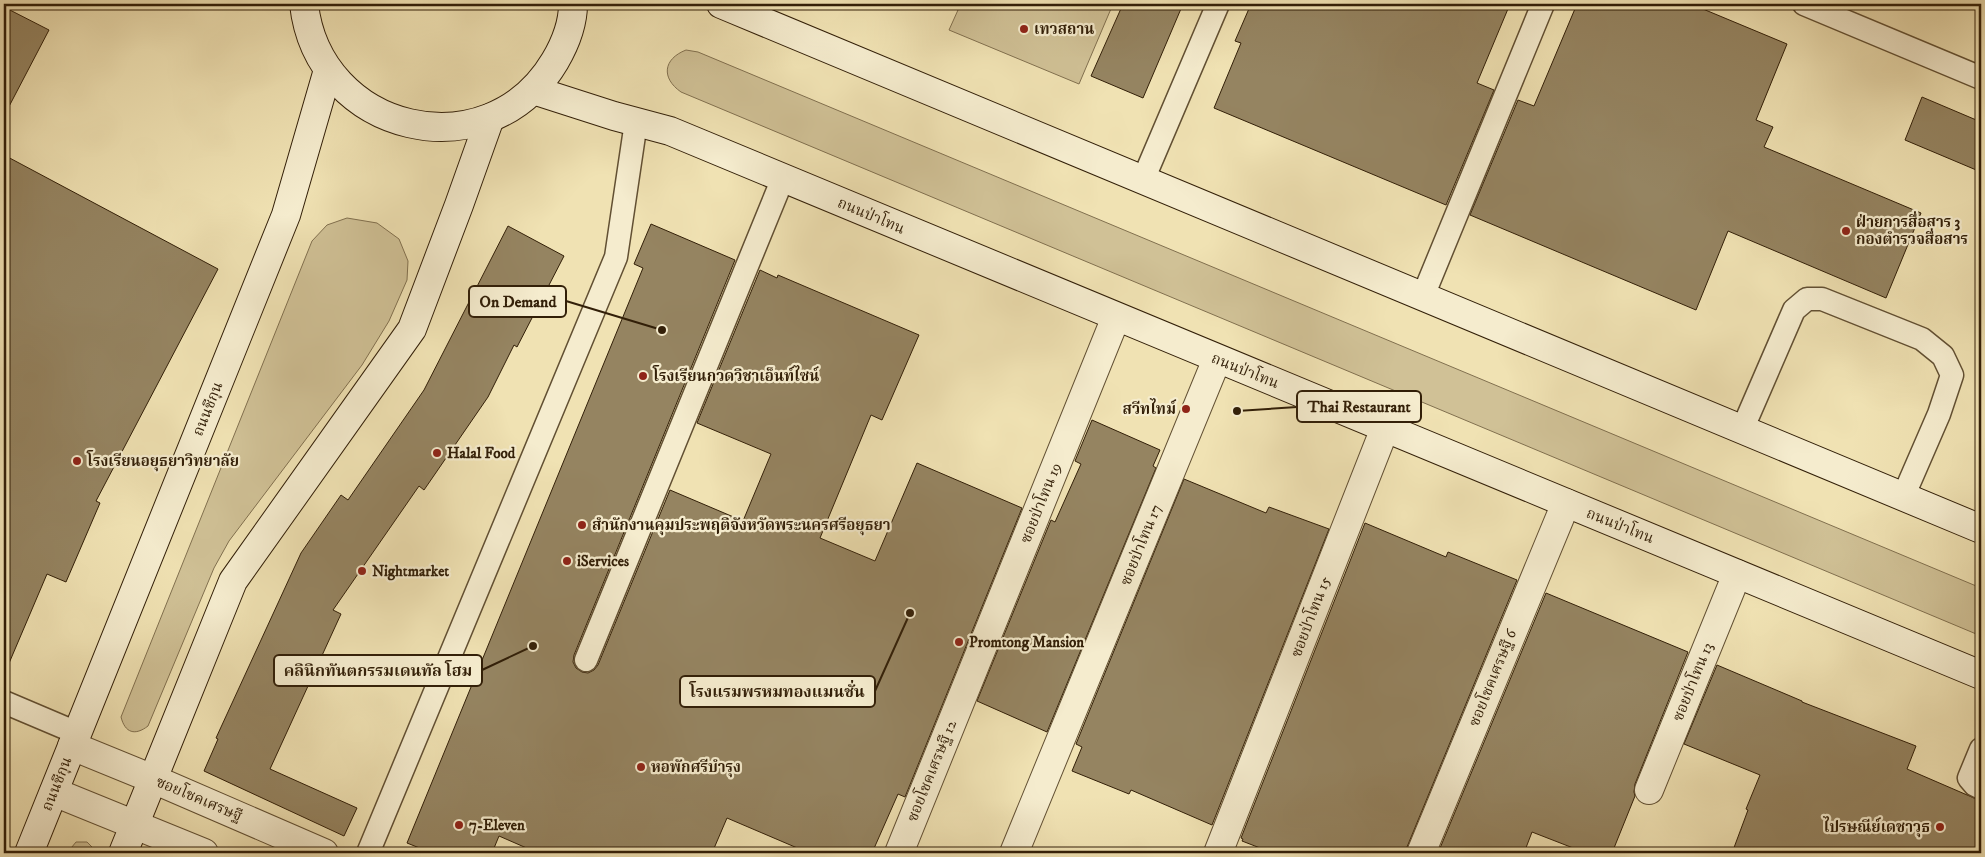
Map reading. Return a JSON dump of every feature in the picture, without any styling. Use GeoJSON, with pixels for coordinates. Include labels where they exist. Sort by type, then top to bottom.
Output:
{"type":"FeatureCollection","features":[{"type":"Feature","properties":{"kind":"street"},"geometry":{"type":"LineString","coordinates":[[304,4],[310,34],[328,70],[345,90],[365,106],[388,118],[413,125],[439,128],[465,125],[490,118],[512,106],[533,90],[548,72],[560,52],[568,30],[573,4]]}},
{"type":"Feature","properties":{"kind":"street"},"geometry":{"type":"LineString","coordinates":[[721,4],[1981,529]]}},
{"type":"Feature","properties":{"kind":"street","name":"ถนนชีกุน"},"geometry":{"type":"LineString","coordinates":[[29,853],[286,215],[328,70]]}},
{"type":"Feature","properties":{"kind":"street","name":"ถนนป่าโทน"},"geometry":{"type":"LineString","coordinates":[[533,90],[670,131],[1981,675]]}},
{"type":"Feature","properties":{"kind":"street"},"geometry":{"type":"LineString","coordinates":[[123,853],[233,581],[412,329],[490,118]]}},
{"type":"Feature","properties":{"kind":"street","name":"ซอยป่าโทน 19"},"geometry":{"type":"LineString","coordinates":[[965,689],[1116,317]]}},
{"type":"Feature","properties":{"kind":"street","name":"ซอยป่าโทน 17"},"geometry":{"type":"LineString","coordinates":[[1014,853],[1217,359]]}},
{"type":"Feature","properties":{"kind":"street","name":"ซอยป่าโทน 15"},"geometry":{"type":"LineString","coordinates":[[1218,853],[1385,428]]}},
{"type":"Feature","properties":{"kind":"street","name":"ซอยโชคเศรษฐี 6"},"geometry":{"type":"LineString","coordinates":[[1422,853],[1566,503]]}},
{"type":"Feature","properties":{"kind":"street","name":"ซอยป่าโทน 13"},"geometry":{"type":"LineString","coordinates":[[1649,790],[1737,574]]}},
{"type":"Feature","properties":{"kind":"street","name":"ซอยโชคเศรษฐี 12"},"geometry":{"type":"LineString","coordinates":[[898,853],[965,689]]}},
{"type":"Feature","properties":{"kind":"street","name":"ซอยโชคเศรษฐี"},"geometry":{"type":"LineString","coordinates":[[74,740],[153,779],[324,853]]}},
{"type":"Feature","properties":{"kind":"street"},"geometry":{"type":"LineString","coordinates":[[54,792],[204,853]]}},
{"type":"Feature","properties":{"kind":"lane"},"geometry":{"type":"LineString","coordinates":[[1143,180],[1218,4]]}},
{"type":"Feature","properties":{"kind":"lane"},"geometry":{"type":"LineString","coordinates":[[1423,296],[1543,4]]}},
{"type":"Feature","properties":{"kind":"lane"},"geometry":{"type":"LineString","coordinates":[[1804,4],[1981,78]]}},
{"type":"Feature","properties":{"kind":"lane"},"geometry":{"type":"LineString","coordinates":[[368,853],[616,257],[636,122]]}},
{"type":"Feature","properties":{"kind":"lane"},"geometry":{"type":"LineString","coordinates":[[586,660],[783,178]]}},
{"type":"Feature","properties":{"kind":"lane"},"geometry":{"type":"LineString","coordinates":[[1742,430],[1794,310],[1807,299],[1822,298],[1922,339],[1943,356],[1952,376],[1939,414],[1903,497]]}},
{"type":"Feature","properties":{"kind":"lane"},"geometry":{"type":"LineString","coordinates":[[4,702],[74,740]]}},
{"type":"Feature","properties":{"kind":"lane"},"geometry":{"type":"LineString","coordinates":[[1981,749],[1969,778],[1975,785],[1981,788]]}},
{"type":"Feature","properties":{"kind":"shaded area"},"geometry":{"type":"Polygon","coordinates":[[[942,4],[1113,4],[1079,84],[949,30],[958,10],[942,4]]]}},
{"type":"Feature","properties":{"kind":"shaded area"},"geometry":{"type":"Polygon","coordinates":[[[686,50],[698,52],[1981,588],[1981,636],[681,92],[670,81],[667,69],[673,58],[686,50]]]}},
{"type":"Feature","properties":{"kind":"shaded area"},"geometry":{"type":"Polygon","coordinates":[[[347,218],[377,223],[399,239],[408,261],[407,280],[389,321],[362,365],[229,541],[214,568],[148,726],[135,732],[128,730],[121,717],[312,241],[327,225],[347,218]]]}},
{"type":"Feature","properties":{"kind":"shaded area"},"geometry":{"type":"Polygon","coordinates":[[[76,842],[87,842],[96,853],[67,853],[76,842]]]}},
{"type":"Feature","properties":{"kind":"building"},"geometry":{"type":"Polygon","coordinates":[[[1123,4],[1183,4],[1143,98],[1091,76],[1123,4]]]}},
{"type":"Feature","properties":{"kind":"building"},"geometry":{"type":"Polygon","coordinates":[[[1251,4],[1510,4],[1477,83],[1494,90],[1446,205],[1214,108],[1241,43],[1235,41],[1251,4]]]}},
{"type":"Feature","properties":{"kind":"building"},"geometry":{"type":"Polygon","coordinates":[[[1577,4],[1691,4],[1787,44],[1756,120],[1773,127],[1764,147],[1921,213],[1886,298],[1728,231],[1696,310],[1470,215],[1518,100],[1534,106],[1577,4]]]}},
{"type":"Feature","properties":{"kind":"building"},"geometry":{"type":"Polygon","coordinates":[[[4,7],[49,30],[4,116],[4,7]]]}},
{"type":"Feature","properties":{"kind":"building"},"geometry":{"type":"Polygon","coordinates":[[[1922,97],[1981,122],[1981,172],[1905,140],[1922,97]]]}},
{"type":"Feature","properties":{"kind":"building"},"geometry":{"type":"Polygon","coordinates":[[[4,155],[218,269],[96,501],[100,503],[66,582],[47,574],[4,675],[4,155]]]}},
{"type":"Feature","properties":{"kind":"building"},"geometry":{"type":"Polygon","coordinates":[[[651,224],[735,260],[574,655],[573,662],[576,668],[588,673],[598,665],[670,490],[743,521],[771,454],[697,423],[760,270],[777,278],[778,275],[919,335],[882,420],[871,415],[820,538],[875,561],[917,463],[1022,508],[905,797],[898,794],[872,853],[809,853],[727,818],[712,853],[538,853],[499,836],[492,853],[432,853],[407,843],[643,268],[634,264],[651,224]]]}},
{"type":"Feature","properties":{"kind":"building"},"geometry":{"type":"Polygon","coordinates":[[[508,226],[564,256],[517,347],[514,345],[488,397],[424,490],[419,486],[333,610],[341,614],[270,769],[357,808],[344,836],[204,771],[218,739],[216,738],[301,553],[341,495],[348,500],[424,390],[508,226]]]}},
{"type":"Feature","properties":{"kind":"building"},"geometry":{"type":"Polygon","coordinates":[[[1092,420],[1160,450],[1153,466],[1156,468],[1047,732],[977,701],[1051,520],[1055,522],[1081,464],[1075,461],[1092,420]]]}},
{"type":"Feature","properties":{"kind":"building"},"geometry":{"type":"Polygon","coordinates":[[[1184,479],[1266,513],[1269,507],[1329,529],[1212,825],[1131,790],[1129,794],[1072,771],[1082,747],[1076,744],[1184,479]]]}},
{"type":"Feature","properties":{"kind":"building"},"geometry":{"type":"Polygon","coordinates":[[[1365,523],[1446,557],[1448,552],[1517,580],[1406,853],[1273,853],[1242,841],[1243,839],[1241,838],[1365,523]]]}},
{"type":"Feature","properties":{"kind":"building"},"geometry":{"type":"Polygon","coordinates":[[[1546,593],[1688,652],[1635,784],[1635,796],[1612,853],[1586,853],[1532,832],[1524,853],[1438,853],[1546,593]]]}},
{"type":"Feature","properties":{"kind":"building"},"geometry":{"type":"Polygon","coordinates":[[[1717,665],[1802,702],[1916,746],[1907,769],[1981,801],[1981,853],[1732,853],[1748,810],[1746,809],[1760,775],[1684,744],[1717,665]]]}},
{"type":"Feature","properties":{"kind":"place","name":"เทวสถาน"},"geometry":{"type":"Point","coordinates":[1024,29]}},
{"type":"Feature","properties":{"kind":"place","name":"ฝ่ายการสื่อสาร 3 กองตำรวจสื่อสาร"},"geometry":{"type":"Point","coordinates":[1846,231]}},
{"type":"Feature","properties":{"kind":"place","name":"On Demand"},"geometry":{"type":"Point","coordinates":[662,330]}},
{"type":"Feature","properties":{"kind":"place","name":"โรงเรียนกวดวิชาเอ็นท์ไซน์"},"geometry":{"type":"Point","coordinates":[643,376]}},
{"type":"Feature","properties":{"kind":"place","name":"สวีทไทม์"},"geometry":{"type":"Point","coordinates":[1186,409]}},
{"type":"Feature","properties":{"kind":"place","name":"Thai Restaurant"},"geometry":{"type":"Point","coordinates":[1237,411]}},
{"type":"Feature","properties":{"kind":"place","name":"Halal Food"},"geometry":{"type":"Point","coordinates":[437,453]}},
{"type":"Feature","properties":{"kind":"place","name":"โรงเรียนอยุธยาวิทยาลัย"},"geometry":{"type":"Point","coordinates":[77,461]}},
{"type":"Feature","properties":{"kind":"place","name":"สำนักงานคุมประพฤติจังหวัดพระนครศรีอยุธยา"},"geometry":{"type":"Point","coordinates":[582,525]}},
{"type":"Feature","properties":{"kind":"place","name":"iServices"},"geometry":{"type":"Point","coordinates":[567,561]}},
{"type":"Feature","properties":{"kind":"place","name":"Nightmarket"},"geometry":{"type":"Point","coordinates":[362,571]}},
{"type":"Feature","properties":{"kind":"place","name":"โรงแรมพรหมทองแมนชั่น"},"geometry":{"type":"Point","coordinates":[910,613]}},
{"type":"Feature","properties":{"kind":"place","name":"Promtong Mansion"},"geometry":{"type":"Point","coordinates":[959,642]}},
{"type":"Feature","properties":{"kind":"place","name":"คลินิกทันตกรรมเดนทัล โฮม"},"geometry":{"type":"Point","coordinates":[533,646]}},
{"type":"Feature","properties":{"kind":"place","name":"หอพักศรีบำรุง"},"geometry":{"type":"Point","coordinates":[641,767]}},
{"type":"Feature","properties":{"kind":"place","name":"7-Eleven"},"geometry":{"type":"Point","coordinates":[459,825]}},
{"type":"Feature","properties":{"kind":"place","name":"ไปรษณีย์เดชาวุธ"},"geometry":{"type":"Point","coordinates":[1940,827]}}]}
